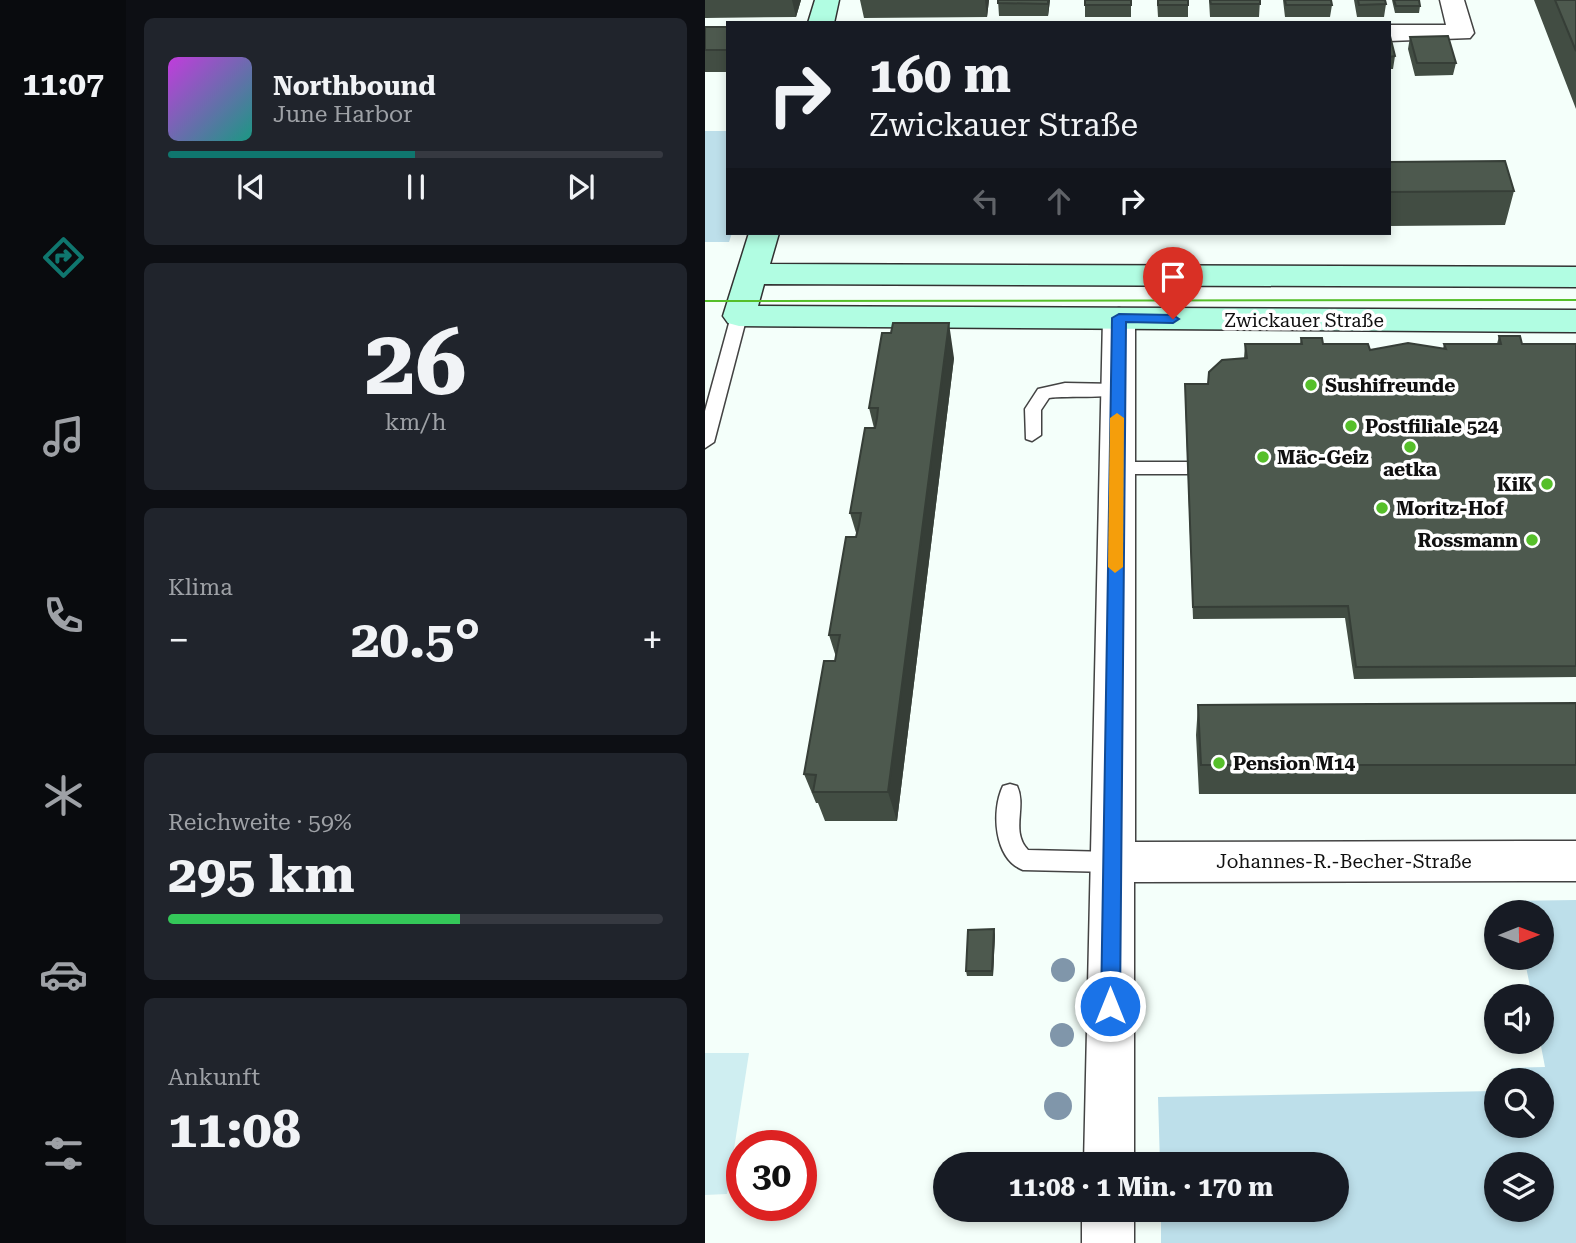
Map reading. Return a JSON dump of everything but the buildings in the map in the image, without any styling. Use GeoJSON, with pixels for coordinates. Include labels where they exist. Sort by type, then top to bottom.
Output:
{"type":"FeatureCollection","features":[{"type":"Feature","properties":{"kind":"main road"},"geometry":{"type":"LineString","coordinates":[[822,21],[827,0]]}},
{"type":"Feature","properties":{"kind":"main road"},"geometry":{"type":"LineString","coordinates":[[739,316],[763,235]]}},
{"type":"Feature","properties":{"kind":"main road"},"geometry":{"type":"LineString","coordinates":[[752,274],[1576,277]]}},
{"type":"Feature","properties":{"kind":"main road","name":"Zwickauer Straße"},"geometry":{"type":"LineString","coordinates":[[739,316],[1576,321]]}},
{"type":"Feature","properties":{"kind":"street"},"geometry":{"type":"LineString","coordinates":[[1391,33],[1461,33],[1452,0]]}},
{"type":"Feature","properties":{"kind":"street"},"geometry":{"type":"LineString","coordinates":[[1109,1152],[1119,318]]}},
{"type":"Feature","properties":{"kind":"street","name":"Johannes-R.-Becher-Straße"},"geometry":{"type":"LineString","coordinates":[[1112,862],[1576,861]]}},
{"type":"Feature","properties":{"kind":"street"},"geometry":{"type":"LineString","coordinates":[[1108,1222],[1108,1243]]}},
{"type":"Feature","properties":{"kind":"lane"},"geometry":{"type":"LineString","coordinates":[[705,442],[739,316]]}},
{"type":"Feature","properties":{"kind":"lane"},"geometry":{"type":"LineString","coordinates":[[1032,435],[1033,409],[1044,393],[1065,389],[1118,390]]}},
{"type":"Feature","properties":{"kind":"lane"},"geometry":{"type":"LineString","coordinates":[[1117,468],[1187,468]]}},
{"type":"Feature","properties":{"kind":"lane"},"geometry":{"type":"LineString","coordinates":[[1010,793],[1008,841],[1013,851],[1023,860],[1112,862]]}},
{"type":"Feature","properties":{"kind":"shaded area"},"geometry":{"type":"Polygon","coordinates":[[[705,131],[726,131],[726,235],[731,235],[729,242],[705,242],[705,131]]]}},
{"type":"Feature","properties":{"kind":"shaded area"},"geometry":{"type":"Polygon","coordinates":[[[1554,900],[1576,900],[1576,1243],[1161,1243],[1161,1222],[1349,1222],[1349,1152],[1160,1152],[1158,1097],[1484,1091],[1484,1138],[1554,1138],[1554,1068],[1511,1068],[1545,1067],[1542,1054],[1554,1054],[1554,984],[1530,984],[1527,970],[1554,970],[1554,900]]]}},
{"type":"Feature","properties":{"kind":"shaded area"},"geometry":{"type":"Polygon","coordinates":[[[705,1053],[749,1053],[737,1130],[726,1130],[726,1194],[705,1195],[705,1053]]]}},
{"type":"Feature","properties":{"kind":"tram line"},"geometry":{"type":"LineString","coordinates":[[705,301],[1576,300]]}},
{"type":"Feature","properties":{"kind":"slow traffic"},"geometry":{"type":"LineString","coordinates":[[1115,567],[1117,418]]}},
{"type":"Feature","properties":{"kind":"place","name":"Sushifreunde"},"geometry":{"type":"Point","coordinates":[1311,385]}},
{"type":"Feature","properties":{"kind":"place","name":"Postfiliale 524"},"geometry":{"type":"Point","coordinates":[1351,426]}},
{"type":"Feature","properties":{"kind":"place","name":"aetka"},"geometry":{"type":"Point","coordinates":[1410,447]}},
{"type":"Feature","properties":{"kind":"place","name":"Mäc-Geiz"},"geometry":{"type":"Point","coordinates":[1263,457]}},
{"type":"Feature","properties":{"kind":"place","name":"KiK"},"geometry":{"type":"Point","coordinates":[1547,484]}},
{"type":"Feature","properties":{"kind":"place","name":"Moritz-Hof"},"geometry":{"type":"Point","coordinates":[1382,508]}},
{"type":"Feature","properties":{"kind":"place","name":"Rossmann"},"geometry":{"type":"Point","coordinates":[1532,540]}},
{"type":"Feature","properties":{"kind":"place","name":"Pension M14"},"geometry":{"type":"Point","coordinates":[1219,763]}},
{"type":"Feature","properties":{"kind":"route"},"geometry":{"type":"LineString","coordinates":[[1110,1006],[1119,318],[1173,319]]}}]}
